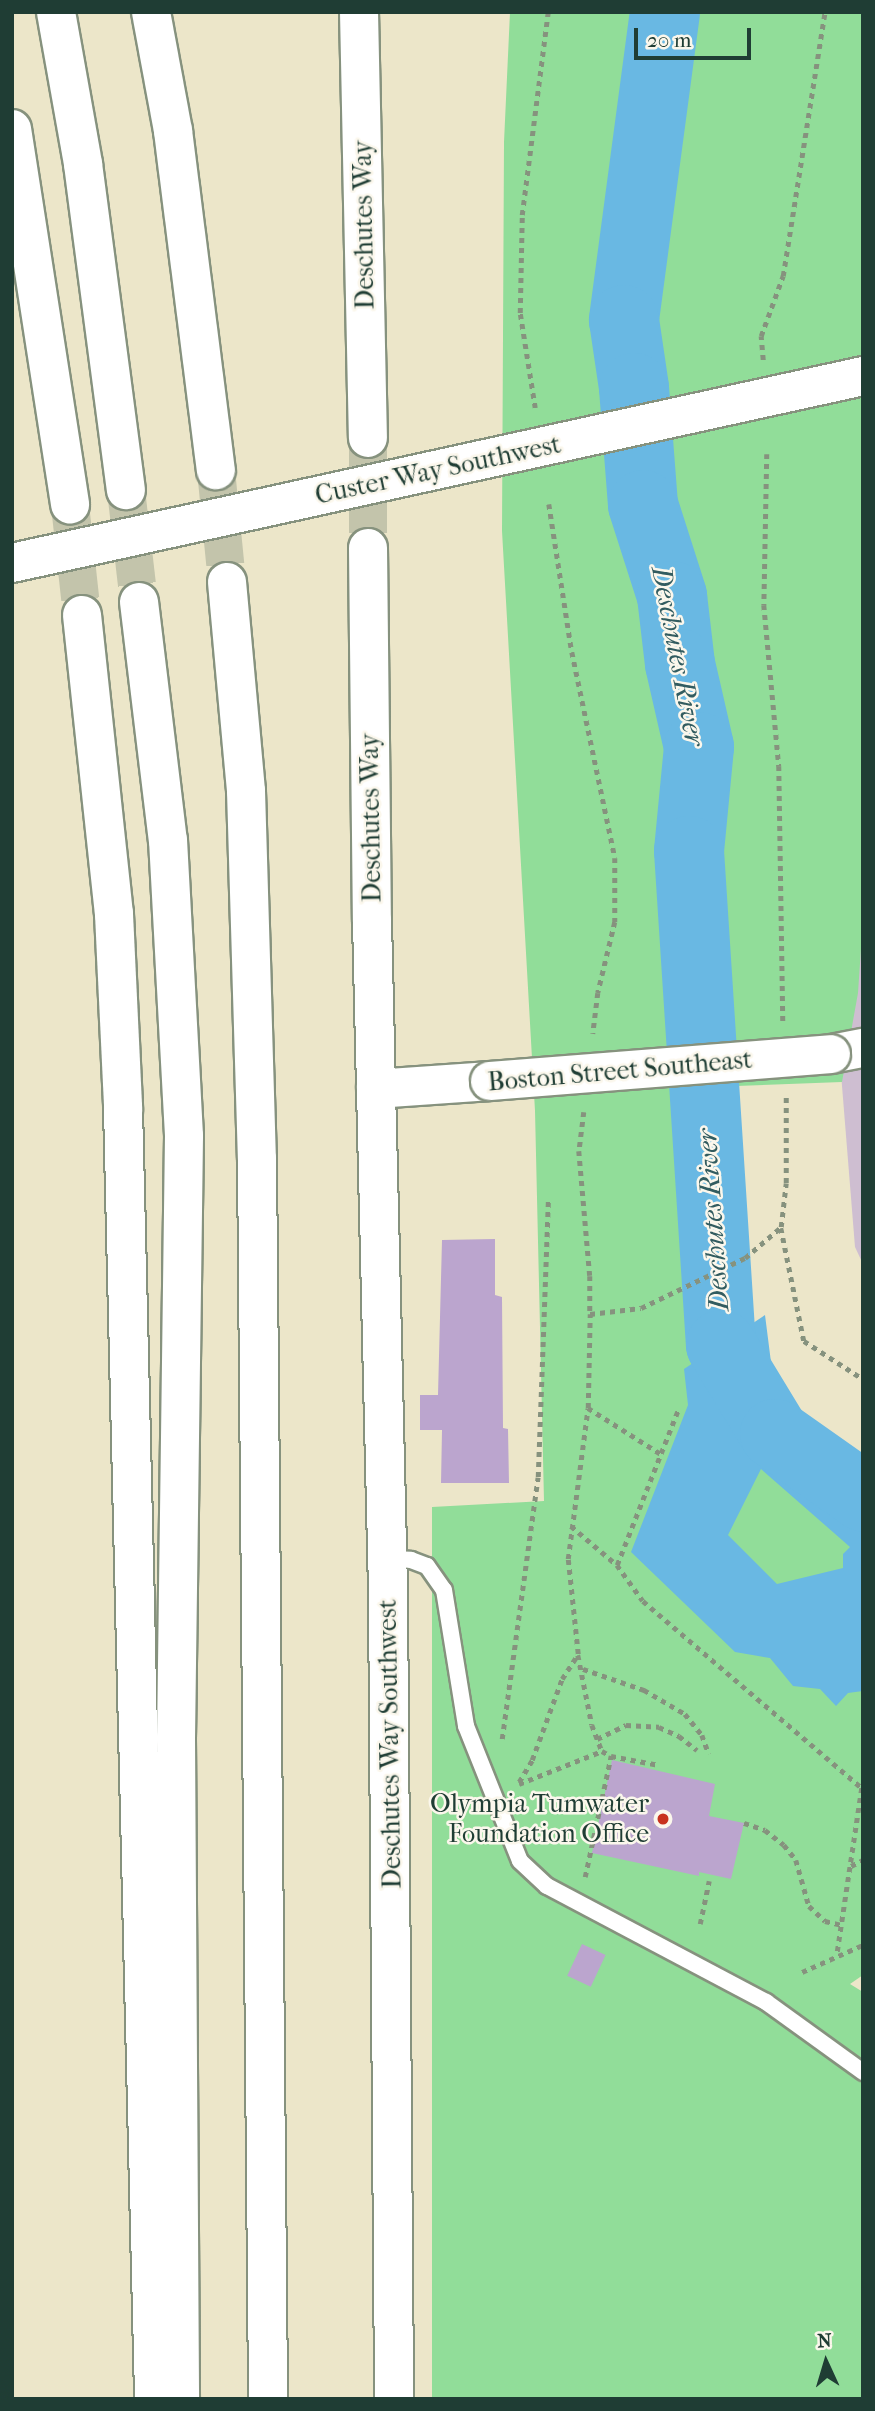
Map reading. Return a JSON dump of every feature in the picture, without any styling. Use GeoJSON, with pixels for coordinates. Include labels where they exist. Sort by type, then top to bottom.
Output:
{"type":"FeatureCollection","features":[{"type":"Feature","properties":{"kind":"main road"},"geometry":{"type":"LineString","coordinates":[[56,12],[83,164],[126,490]]}},
{"type":"Feature","properties":{"kind":"main road"},"geometry":{"type":"LineString","coordinates":[[151,12],[173,131]]}},
{"type":"Feature","properties":{"kind":"main road"},"geometry":{"type":"LineString","coordinates":[[162,12],[173,131],[216,470]]}},
{"type":"Feature","properties":{"kind":"main road","name":"Deschutes Way"},"geometry":{"type":"LineString","coordinates":[[359,12],[368,438]]}},
{"type":"Feature","properties":{"kind":"main road"},"geometry":{"type":"LineString","coordinates":[[12,129],[69,505]]}},
{"type":"Feature","properties":{"kind":"main road","name":"Custer Way Southwest"},"geometry":{"type":"LineString","coordinates":[[12,563],[863,376]]}},
{"type":"Feature","properties":{"kind":"main road","name":"Deschutes Way"},"geometry":{"type":"LineString","coordinates":[[368,548],[376,1089]]}},
{"type":"Feature","properties":{"kind":"main road"},"geometry":{"type":"LineString","coordinates":[[227,582],[246,792],[257,1159],[268,2399]]}},
{"type":"Feature","properties":{"kind":"main road"},"geometry":{"type":"LineString","coordinates":[[139,602],[168,840],[184,1136],[176,1738],[180,2399]]}},
{"type":"Feature","properties":{"kind":"main road"},"geometry":{"type":"LineString","coordinates":[[82,615],[114,914],[123,1108],[154,2399]]}},
{"type":"Feature","properties":{"kind":"main road","name":"Boston Street Southeast"},"geometry":{"type":"LineString","coordinates":[[376,1089],[490,1082],[847,1051]]}},
{"type":"Feature","properties":{"kind":"main road","name":"Deschutes Way Southwest"},"geometry":{"type":"LineString","coordinates":[[376,1089],[387,1559],[394,2138],[394,2399]]}},
{"type":"Feature","properties":{"kind":"lane"},"geometry":{"type":"LineString","coordinates":[[387,1559],[411,1560],[426,1566],[444,1590],[466,1726],[520,1861],[547,1886],[736,1985],[811,2033],[863,2072]]}},
{"type":"Feature","properties":{"kind":"path"},"geometry":{"type":"LineString","coordinates":[[536,412],[520,313],[522,215],[548,12]]}},
{"type":"Feature","properties":{"kind":"path"},"geometry":{"type":"LineString","coordinates":[[763,361],[761,336],[782,276],[825,12]]}},
{"type":"Feature","properties":{"kind":"path"},"geometry":{"type":"LineString","coordinates":[[767,454],[764,605],[779,766],[783,1032]]}},
{"type":"Feature","properties":{"kind":"path"},"geometry":{"type":"LineString","coordinates":[[549,504],[572,652],[615,858],[615,922],[598,993],[592,1047]]}},
{"type":"Feature","properties":{"kind":"path"},"geometry":{"type":"LineString","coordinates":[[786,1083],[786,1183],[781,1227],[804,1341],[863,1379]]}},
{"type":"Feature","properties":{"kind":"path"},"geometry":{"type":"LineString","coordinates":[[585,1101],[579,1151],[590,1314],[588,1408],[570,1526],[568,1559],[578,1654],[602,1751],[611,1756],[659,1765]]}},
{"type":"Feature","properties":{"kind":"path"},"geometry":{"type":"LineString","coordinates":[[490,1784],[505,1730],[538,1477],[548,1199]]}},
{"type":"Feature","properties":{"kind":"path"},"geometry":{"type":"LineString","coordinates":[[590,1314],[641,1308],[746,1258],[781,1227]]}},
{"type":"Feature","properties":{"kind":"path"},"geometry":{"type":"LineString","coordinates":[[588,1408],[661,1454]]}},
{"type":"Feature","properties":{"kind":"path"},"geometry":{"type":"LineString","coordinates":[[617,1565],[679,1408]]}},
{"type":"Feature","properties":{"kind":"path"},"geometry":{"type":"LineString","coordinates":[[570,1526],[617,1565],[643,1601],[862,1787],[837,1955]]}},
{"type":"Feature","properties":{"kind":"path"},"geometry":{"type":"LineString","coordinates":[[502,1814],[531,1760],[562,1679],[578,1654]]}},
{"type":"Feature","properties":{"kind":"path"},"geometry":{"type":"LineString","coordinates":[[583,1669],[644,1690],[685,1714],[702,1735],[709,1754]]}},
{"type":"Feature","properties":{"kind":"path"},"geometry":{"type":"LineString","coordinates":[[597,1739],[626,1725],[659,1727],[679,1735],[697,1751]]}},
{"type":"Feature","properties":{"kind":"path"},"geometry":{"type":"LineString","coordinates":[[518,1784],[602,1751]]}},
{"type":"Feature","properties":{"kind":"path"},"geometry":{"type":"LineString","coordinates":[[585,1878],[611,1756]]}},
{"type":"Feature","properties":{"kind":"path"},"geometry":{"type":"LineString","coordinates":[[744,1823],[765,1830],[784,1845],[796,1860],[809,1906],[825,1921],[842,1925]]}},
{"type":"Feature","properties":{"kind":"path"},"geometry":{"type":"LineString","coordinates":[[850,1866],[863,1860]]}},
{"type":"Feature","properties":{"kind":"path"},"geometry":{"type":"LineString","coordinates":[[700,1924],[709,1881]]}},
{"type":"Feature","properties":{"kind":"path"},"geometry":{"type":"LineString","coordinates":[[802,1972],[863,1945]]}},
{"type":"Feature","properties":{"kind":"shaded area"},"geometry":{"type":"Polygon","coordinates":[[[863,767],[863,1264],[855,1247],[835,999],[863,767]]]}},
{"type":"Feature","properties":{"kind":"green space"},"geometry":{"type":"Polygon","coordinates":[[[510,12],[863,12],[863,919],[858,993],[842,1082],[708,1087],[709,1191],[721,1345],[775,1434],[863,1496],[863,1975],[850,1984],[863,1992],[863,2399],[432,2399],[432,1507],[544,1501],[535,1111],[502,531],[504,142],[510,12]]]}},
{"type":"Feature","properties":{"kind":"water"},"geometry":{"type":"Polygon","coordinates":[[[765,1315],[779,1425],[838,1465],[863,1460],[863,1691],[848,1693],[836,1706],[820,1689],[793,1686],[770,1658],[735,1652],[631,1552],[688,1405],[684,1369],[765,1315]],[[761,1469],[728,1535],[777,1584],[843,1568],[843,1554],[850,1547],[761,1469]]]}},
{"type":"Feature","properties":{"kind":"building"},"geometry":{"type":"Polygon","coordinates":[[[495,1239],[495,1295],[502,1297],[503,1428],[508,1429],[509,1483],[441,1483],[442,1430],[420,1430],[420,1395],[438,1395],[442,1240],[495,1239]]]}},
{"type":"Feature","properties":{"kind":"building","name":"Olympia Tumwater Foundation Office"},"geometry":{"type":"Polygon","coordinates":[[[612,1760],[715,1784],[709,1816],[744,1823],[731,1879],[699,1872],[699,1876],[592,1853],[612,1760]]]}},
{"type":"Feature","properties":{"kind":"building"},"geometry":{"type":"Polygon","coordinates":[[[582,1944],[606,1955],[591,1987],[567,1976],[582,1944]]]}},
{"type":"Feature","properties":{"kind":"waterway","name":"Deschutes River"},"geometry":{"type":"LineString","coordinates":[[665,12],[624,320],[634,388],[643,505],[672,596],[680,664],[699,747],[689,851],[721,1345],[775,1434],[863,1496]]}},
{"type":"Feature","properties":{"kind":"tunnel"},"geometry":{"type":"LineString","coordinates":[[368,438],[368,548]]}},
{"type":"Feature","properties":{"kind":"tunnel"},"geometry":{"type":"LineString","coordinates":[[216,470],[227,582]]}},
{"type":"Feature","properties":{"kind":"tunnel"},"geometry":{"type":"LineString","coordinates":[[126,490],[139,602]]}},
{"type":"Feature","properties":{"kind":"tunnel"},"geometry":{"type":"LineString","coordinates":[[70,505],[82,615]]}},
{"type":"Feature","properties":{"kind":"place","name":"Olympia Tumwater Foundation Office"},"geometry":{"type":"Point","coordinates":[663,1819]}}]}
